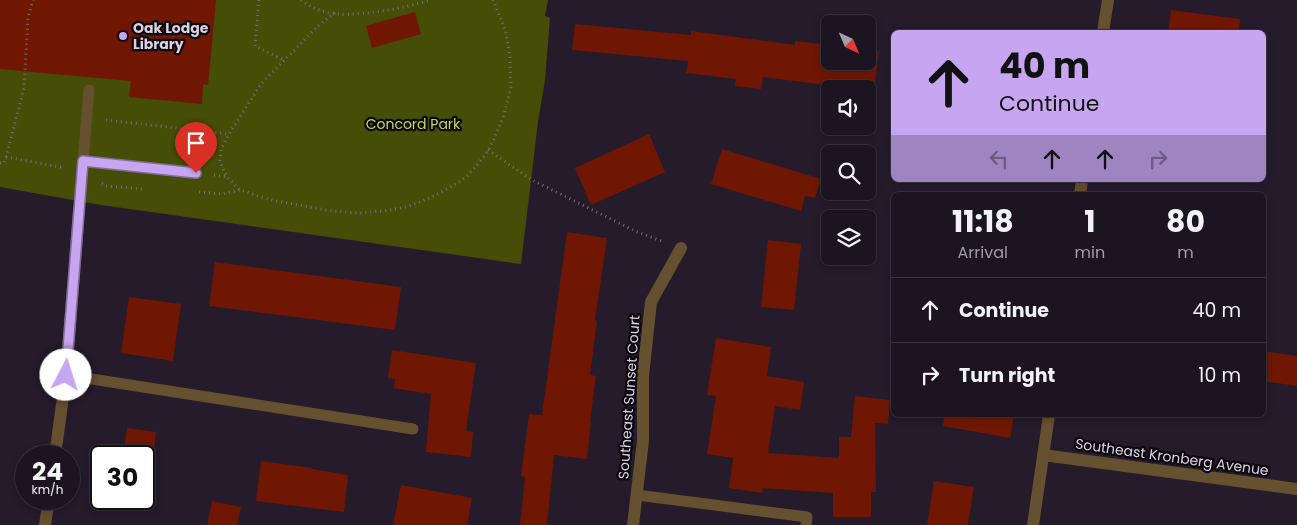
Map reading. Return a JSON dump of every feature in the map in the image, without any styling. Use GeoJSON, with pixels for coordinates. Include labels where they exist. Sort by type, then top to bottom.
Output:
{"type":"FeatureCollection","features":[{"type":"Feature","properties":{"kind":"street"},"geometry":{"type":"LineString","coordinates":[[1103,30],[1108,0]]}},
{"type":"Feature","properties":{"kind":"street"},"geometry":{"type":"LineString","coordinates":[[56,445],[66,375],[79,210]]}},
{"type":"Feature","properties":{"kind":"street","name":"Southeast Sunset Court"},"geometry":{"type":"LineString","coordinates":[[633,525],[644,441],[643,376],[651,302],[680,248]]}},
{"type":"Feature","properties":{"kind":"street"},"geometry":{"type":"LineString","coordinates":[[1033,525],[1049,417]]}},
{"type":"Feature","properties":{"kind":"street","name":"Southeast Kronberg Avenue"},"geometry":{"type":"LineString","coordinates":[[1043,455],[1297,489]]}},
{"type":"Feature","properties":{"kind":"street"},"geometry":{"type":"LineString","coordinates":[[45,525],[47,510]]}},
{"type":"Feature","properties":{"kind":"lane"},"geometry":{"type":"LineString","coordinates":[[79,210],[89,90]]}},
{"type":"Feature","properties":{"kind":"lane"},"geometry":{"type":"LineString","coordinates":[[83,161],[196,173]]}},
{"type":"Feature","properties":{"kind":"lane"},"geometry":{"type":"LineString","coordinates":[[66,375],[412,429]]}},
{"type":"Feature","properties":{"kind":"lane"},"geometry":{"type":"LineString","coordinates":[[637,495],[807,517],[806,525]]}},
{"type":"Feature","properties":{"kind":"path"},"geometry":{"type":"LineString","coordinates":[[0,163],[4,163],[6,157],[24,88],[28,17],[32,0]]}},
{"type":"Feature","properties":{"kind":"path"},"geometry":{"type":"LineString","coordinates":[[259,0],[255,46],[284,60]]}},
{"type":"Feature","properties":{"kind":"path"},"geometry":{"type":"LineString","coordinates":[[302,0],[312,7],[335,14],[393,9],[430,0]]}},
{"type":"Feature","properties":{"kind":"path"},"geometry":{"type":"LineString","coordinates":[[335,14],[319,25],[261,84],[229,134],[222,149],[220,162],[227,177],[240,190],[271,200],[332,211],[360,212],[407,207],[430,198],[466,177],[488,150],[504,115],[511,87],[510,57],[506,29],[493,0]]}},
{"type":"Feature","properties":{"kind":"path"},"geometry":{"type":"LineString","coordinates":[[86,118],[229,134]]}},
{"type":"Feature","properties":{"kind":"path"},"geometry":{"type":"LineString","coordinates":[[488,150],[532,180],[634,231],[680,248]]}},
{"type":"Feature","properties":{"kind":"green space","name":"Concord Park"},"geometry":{"type":"Polygon","coordinates":[[[0,0],[548,0],[545,16],[550,18],[545,80],[538,122],[521,264],[101,205],[0,187],[0,0]]]}},
{"type":"Feature","properties":{"kind":"building","name":"Oak Lodge Library"},"geometry":{"type":"Polygon","coordinates":[[[0,0],[216,0],[208,85],[203,84],[202,104],[129,97],[131,81],[0,69],[0,0]]]}},
{"type":"Feature","properties":{"kind":"building"},"geometry":{"type":"Polygon","coordinates":[[[1171,10],[1240,19],[1239,30],[1168,30],[1171,10]]]}},
{"type":"Feature","properties":{"kind":"building"},"geometry":{"type":"Polygon","coordinates":[[[415,12],[421,34],[372,48],[366,26],[415,12]]]}},
{"type":"Feature","properties":{"kind":"building"},"geometry":{"type":"Polygon","coordinates":[[[575,24],[691,35],[691,31],[795,45],[795,41],[821,44],[821,70],[876,70],[876,50],[879,51],[875,80],[821,80],[821,84],[763,77],[761,89],[735,86],[736,79],[686,73],[688,61],[572,50],[575,24]]]}},
{"type":"Feature","properties":{"kind":"building"},"geometry":{"type":"Polygon","coordinates":[[[649,134],[665,172],[591,205],[575,168],[649,134]]]}},
{"type":"Feature","properties":{"kind":"building"},"geometry":{"type":"Polygon","coordinates":[[[722,149],[821,179],[815,198],[805,196],[801,211],[711,184],[722,149]]]}},
{"type":"Feature","properties":{"kind":"building"},"geometry":{"type":"Polygon","coordinates":[[[567,232],[607,238],[595,320],[597,321],[590,375],[596,376],[587,459],[554,455],[547,525],[520,525],[525,477],[521,476],[529,414],[542,415],[567,232]]]}},
{"type":"Feature","properties":{"kind":"building"},"geometry":{"type":"Polygon","coordinates":[[[768,240],[801,244],[794,310],[761,307],[768,240]]]}},
{"type":"Feature","properties":{"kind":"building"},"geometry":{"type":"Polygon","coordinates":[[[215,262],[401,287],[395,330],[209,306],[215,262]]]}},
{"type":"Feature","properties":{"kind":"building"},"geometry":{"type":"Polygon","coordinates":[[[129,297],[181,304],[173,361],[121,353],[129,297]]]}},
{"type":"Feature","properties":{"kind":"building"},"geometry":{"type":"Polygon","coordinates":[[[716,338],[771,347],[767,376],[804,382],[800,410],[775,406],[768,453],[839,458],[839,437],[851,437],[855,396],[890,400],[888,424],[875,423],[876,492],[871,492],[871,517],[833,517],[833,493],[763,488],[762,493],[729,488],[733,458],[707,454],[716,396],[707,395],[716,338]]]}},
{"type":"Feature","properties":{"kind":"building"},"geometry":{"type":"Polygon","coordinates":[[[392,350],[476,363],[466,431],[473,432],[471,457],[426,452],[431,394],[394,388],[395,379],[388,378],[392,350]]]}},
{"type":"Feature","properties":{"kind":"building"},"geometry":{"type":"Polygon","coordinates":[[[1266,351],[1297,356],[1297,386],[1266,381],[1266,351]]]}},
{"type":"Feature","properties":{"kind":"building"},"geometry":{"type":"Polygon","coordinates":[[[944,417],[1014,417],[1010,438],[943,426],[944,417]]]}},
{"type":"Feature","properties":{"kind":"building"},"geometry":{"type":"Polygon","coordinates":[[[127,428],[156,432],[154,445],[125,445],[127,428]]]}},
{"type":"Feature","properties":{"kind":"building"},"geometry":{"type":"Polygon","coordinates":[[[261,461],[348,475],[344,512],[256,501],[261,461]]]}},
{"type":"Feature","properties":{"kind":"building"},"geometry":{"type":"Polygon","coordinates":[[[934,481],[974,487],[968,525],[927,525],[934,481]]]}},
{"type":"Feature","properties":{"kind":"building"},"geometry":{"type":"Polygon","coordinates":[[[401,485],[472,498],[467,525],[393,525],[401,485]]]}},
{"type":"Feature","properties":{"kind":"building"},"geometry":{"type":"Polygon","coordinates":[[[212,501],[241,507],[237,525],[207,525],[212,501]]]}},
{"type":"Feature","properties":{"kind":"place","name":"Oak Lodge Library"},"geometry":{"type":"Point","coordinates":[123,36]}},
{"type":"Feature","properties":{"kind":"route"},"geometry":{"type":"LineString","coordinates":[[66,375],[83,161],[196,173]]}}]}
